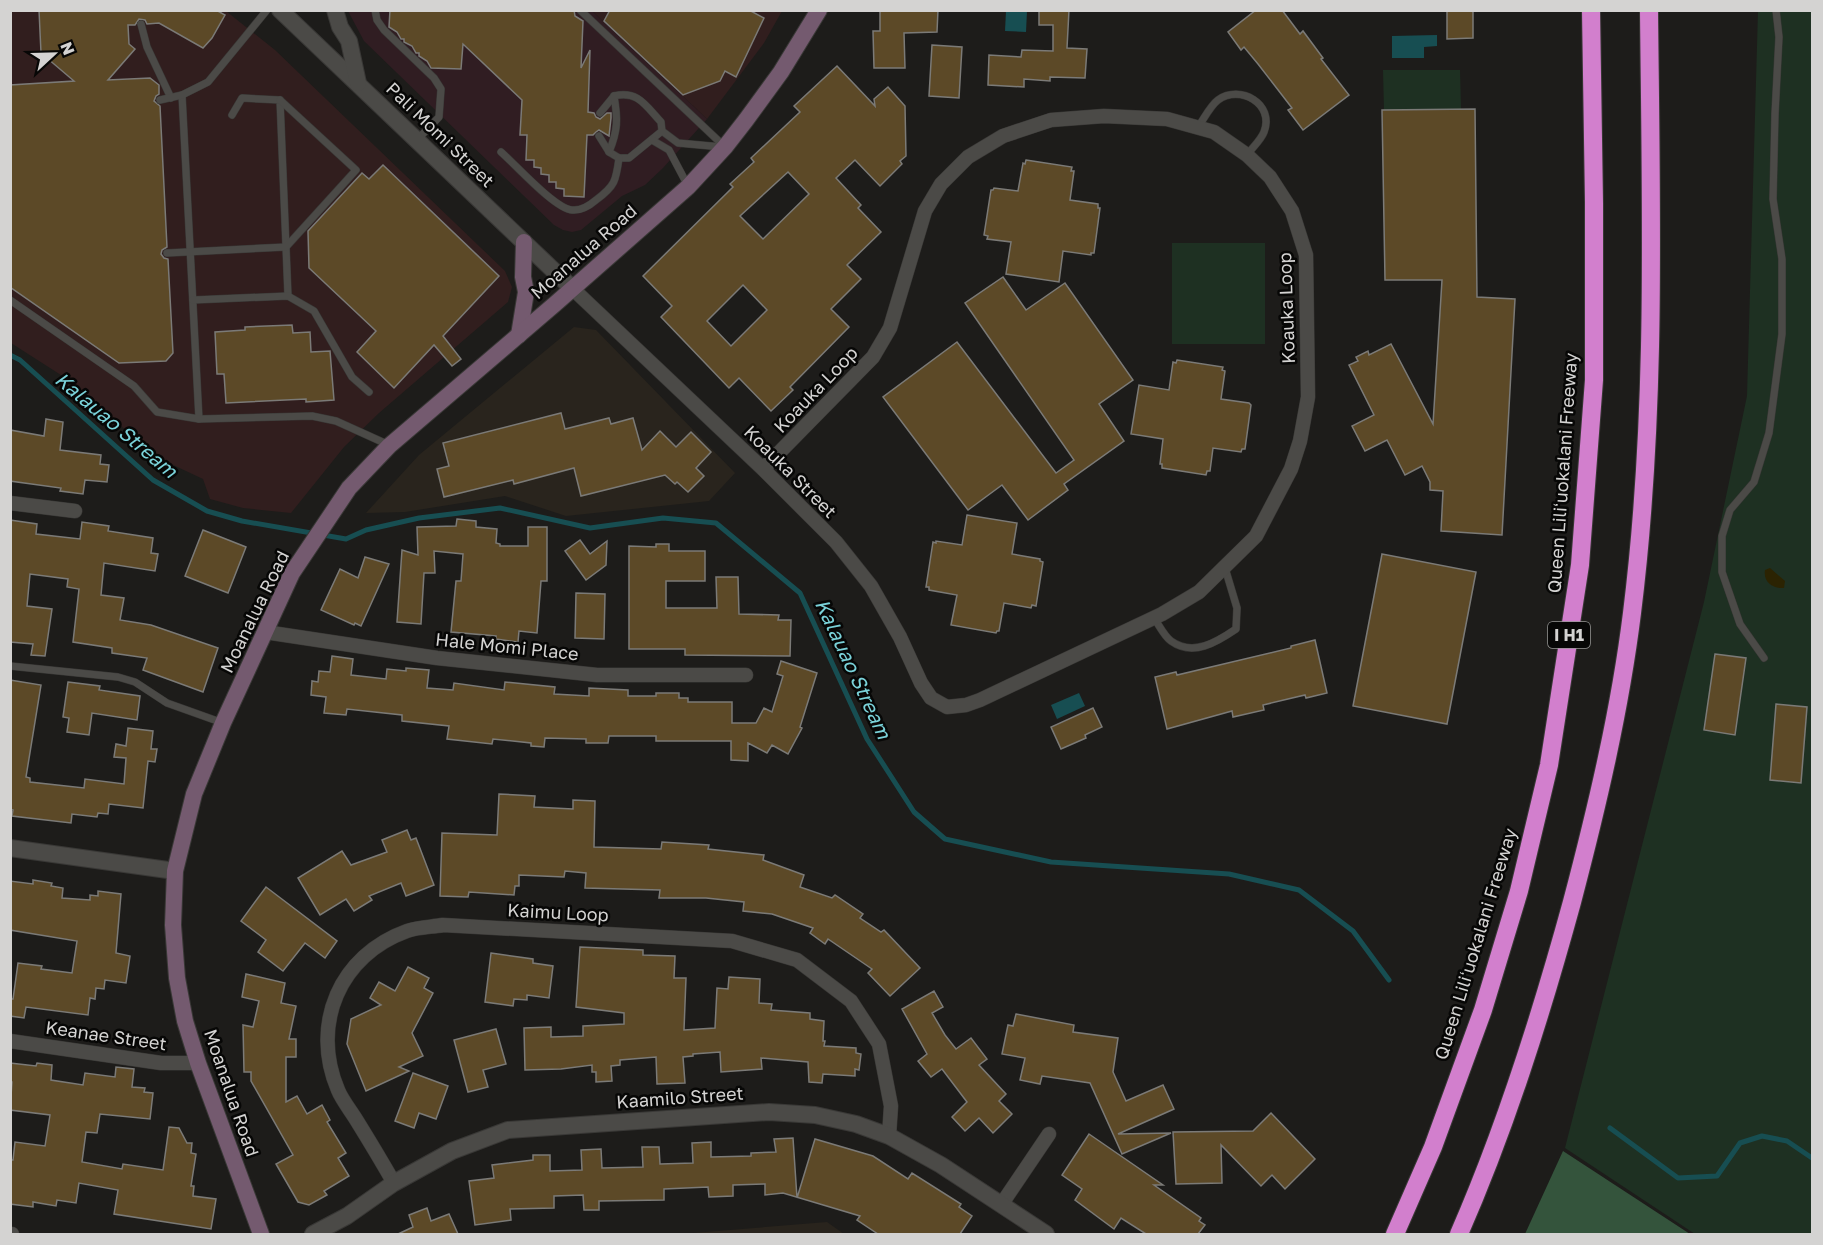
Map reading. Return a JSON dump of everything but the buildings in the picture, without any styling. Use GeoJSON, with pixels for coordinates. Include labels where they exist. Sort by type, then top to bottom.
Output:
{"type":"FeatureCollection","features":[{"type":"Feature","properties":{"kind":"highway","name":"Queen Liliʻuokalani Freeway"},"geometry":{"type":"LineString","coordinates":[[1395,1234],[1433,1147],[1483,1010],[1519,891],[1549,765],[1580,565],[1594,380],[1591,10]]}},
{"type":"Feature","properties":{"kind":"highway"},"geometry":{"type":"LineString","coordinates":[[1459,1234],[1486,1174],[1544,1006],[1591,828],[1614,723],[1632,616],[1647,455],[1650,356],[1652,216],[1649,10]]}},
{"type":"Feature","properties":{"kind":"main road","name":"Moanalua Road"},"geometry":{"type":"LineString","coordinates":[[261,1234],[198,1063],[185,1021],[177,978],[173,925],[175,871],[194,794],[223,723],[292,573],[331,511],[349,488],[390,446],[688,187],[725,147],[781,72],[819,10]]}},
{"type":"Feature","properties":{"kind":"main road"},"geometry":{"type":"LineString","coordinates":[[519,335],[526,292],[523,277],[524,242]]}},
{"type":"Feature","properties":{"kind":"street","name":"Pali Momi Street"},"geometry":{"type":"LineString","coordinates":[[280,10],[573,289]]}},
{"type":"Feature","properties":{"kind":"street"},"geometry":{"type":"LineString","coordinates":[[335,10],[340,27],[349,41],[358,83]]}},
{"type":"Feature","properties":{"kind":"street","name":"Koauka Loop"},"geometry":{"type":"LineString","coordinates":[[763,469],[873,357],[890,328],[925,211],[941,184],[968,157],[1003,136],[1051,120],[1104,116],[1167,118],[1214,132],[1247,155],[1270,177],[1292,211],[1306,255],[1308,398],[1300,441],[1291,469],[1256,536],[1226,568],[1199,592],[1154,618],[980,700],[966,705],[947,706]]}},
{"type":"Feature","properties":{"kind":"street","name":"Koauka Street"},"geometry":{"type":"LineString","coordinates":[[573,289],[763,469],[836,543],[871,586],[931,698],[947,706]]}},
{"type":"Feature","properties":{"kind":"street"},"geometry":{"type":"LineString","coordinates":[[10,503],[75,511]]}},
{"type":"Feature","properties":{"kind":"street","name":"Hale Momi Place"},"geometry":{"type":"LineString","coordinates":[[265,632],[437,658],[597,675],[746,675]]}},
{"type":"Feature","properties":{"kind":"street"},"geometry":{"type":"LineString","coordinates":[[10,848],[175,871]]}},
{"type":"Feature","properties":{"kind":"street","name":"Kaimu Loop"},"geometry":{"type":"LineString","coordinates":[[394,1184],[338,1091],[330,1064],[326,1036],[332,1005],[348,973],[374,948],[408,930],[443,925],[732,941],[796,960],[851,1001],[879,1044],[891,1106],[889,1136]]}},
{"type":"Feature","properties":{"kind":"street","name":"Keanae Street"},"geometry":{"type":"LineString","coordinates":[[10,1041],[161,1063],[198,1063]]}},
{"type":"Feature","properties":{"kind":"street","name":"Kaamilo Street"},"geometry":{"type":"LineString","coordinates":[[313,1234],[347,1216],[394,1184],[452,1151],[508,1130],[769,1112],[815,1115],[856,1124],[889,1136],[941,1164],[1046,1234]]}},
{"type":"Feature","properties":{"kind":"street"},"geometry":{"type":"LineString","coordinates":[[1001,1204],[1049,1134]]}},
{"type":"Feature","properties":{"kind":"lane"},"geometry":{"type":"LineString","coordinates":[[159,100],[182,95],[208,82],[267,10]]}},
{"type":"Feature","properties":{"kind":"lane"},"geometry":{"type":"LineString","coordinates":[[375,10],[377,20],[384,30],[434,78],[441,88],[439,117],[417,140]]}},
{"type":"Feature","properties":{"kind":"lane"},"geometry":{"type":"LineString","coordinates":[[580,10],[725,147]]}},
{"type":"Feature","properties":{"kind":"lane"},"geometry":{"type":"LineString","coordinates":[[1764,658],[1740,624],[1722,572],[1722,536],[1730,510],[1754,482],[1769,433],[1782,334],[1782,260],[1773,199],[1774,114],[1779,37],[1776,10]]}},
{"type":"Feature","properties":{"kind":"lane"},"geometry":{"type":"LineString","coordinates":[[141,24],[147,47],[171,98]]}},
{"type":"Feature","properties":{"kind":"lane"},"geometry":{"type":"LineString","coordinates":[[600,113],[614,96],[624,93],[638,98],[661,122],[662,131],[678,143],[725,147]]}},
{"type":"Feature","properties":{"kind":"lane"},"geometry":{"type":"LineString","coordinates":[[1198,127],[1217,100],[1228,95],[1240,94],[1253,98],[1261,106],[1266,118],[1264,133],[1247,155]]}},
{"type":"Feature","properties":{"kind":"lane"},"geometry":{"type":"LineString","coordinates":[[182,95],[199,419]]}},
{"type":"Feature","properties":{"kind":"lane"},"geometry":{"type":"LineString","coordinates":[[609,152],[616,135],[617,115],[614,96]]}},
{"type":"Feature","properties":{"kind":"lane"},"geometry":{"type":"LineString","coordinates":[[167,253],[286,247],[356,171],[280,99],[242,98],[232,115]]}},
{"type":"Feature","properties":{"kind":"lane"},"geometry":{"type":"LineString","coordinates":[[280,99],[288,296]]}},
{"type":"Feature","properties":{"kind":"lane"},"geometry":{"type":"LineString","coordinates":[[599,136],[609,152],[619,158],[629,158],[662,131]]}},
{"type":"Feature","properties":{"kind":"lane"},"geometry":{"type":"LineString","coordinates":[[652,140],[669,150],[688,187]]}},
{"type":"Feature","properties":{"kind":"lane"},"geometry":{"type":"LineString","coordinates":[[501,152],[558,205],[574,211],[589,206],[612,187],[619,158]]}},
{"type":"Feature","properties":{"kind":"lane"},"geometry":{"type":"LineString","coordinates":[[193,300],[288,296],[314,311],[352,377],[369,392]]}},
{"type":"Feature","properties":{"kind":"lane"},"geometry":{"type":"LineString","coordinates":[[10,300],[134,386],[157,412],[199,419],[312,416],[336,421],[390,446]]}},
{"type":"Feature","properties":{"kind":"lane"},"geometry":{"type":"LineString","coordinates":[[1154,618],[1170,640],[1187,648],[1216,643],[1236,628],[1237,608],[1226,568]]}},
{"type":"Feature","properties":{"kind":"lane"},"geometry":{"type":"LineString","coordinates":[[10,666],[118,677],[135,682],[167,703],[223,723]]}},
{"type":"Feature","properties":{"kind":"shaded area"},"geometry":{"type":"Polygon","coordinates":[[[11,11],[226,11],[275,50],[505,271],[512,287],[508,302],[379,413],[344,447],[291,513],[243,508],[210,499],[203,479],[154,456],[75,384],[11,343],[11,11]]]}},
{"type":"Feature","properties":{"kind":"shaded area"},"geometry":{"type":"Polygon","coordinates":[[[348,11],[592,11],[707,119],[645,185],[622,196],[581,230],[572,232],[563,230],[554,225],[364,41],[348,11]]]}},
{"type":"Feature","properties":{"kind":"shaded area"},"geometry":{"type":"Polygon","coordinates":[[[592,11],[782,11],[764,43],[707,119],[592,11]]]}},
{"type":"Feature","properties":{"kind":"shaded area"},"geometry":{"type":"Polygon","coordinates":[[[574,327],[596,330],[735,473],[709,501],[566,516],[505,496],[405,512],[366,513],[419,455],[574,327]]]}},
{"type":"Feature","properties":{"kind":"shaded area"},"geometry":{"type":"Polygon","coordinates":[[[827,1222],[844,1234],[681,1234],[827,1222]]]}},
{"type":"Feature","properties":{"kind":"green space"},"geometry":{"type":"Polygon","coordinates":[[[1758,11],[1812,11],[1812,1234],[1695,1234],[1565,1148],[1704,602],[1747,396],[1758,11]]]}},
{"type":"Feature","properties":{"kind":"green space"},"geometry":{"type":"Polygon","coordinates":[[[1383,70],[1460,70],[1461,109],[1384,110],[1383,70]]]}},
{"type":"Feature","properties":{"kind":"green space"},"geometry":{"type":"Polygon","coordinates":[[[1172,243],[1265,243],[1265,344],[1172,344],[1172,243]]]}},
{"type":"Feature","properties":{"kind":"green space"},"geometry":{"type":"Polygon","coordinates":[[[1563,1151],[1690,1234],[1525,1234],[1563,1151]]]}},
{"type":"Feature","properties":{"kind":"sand"},"geometry":{"type":"Polygon","coordinates":[[[1770,568],[1785,581],[1784,588],[1773,586],[1767,581],[1765,570],[1770,568]]]}},
{"type":"Feature","properties":{"kind":"water"},"geometry":{"type":"Polygon","coordinates":[[[1006,11],[1027,11],[1026,32],[1005,31],[1006,11]]]}},
{"type":"Feature","properties":{"kind":"water"},"geometry":{"type":"Polygon","coordinates":[[[1437,35],[1437,46],[1424,47],[1424,58],[1392,58],[1392,36],[1437,35]]]}},
{"type":"Feature","properties":{"kind":"water"},"geometry":{"type":"Polygon","coordinates":[[[1079,693],[1085,706],[1057,719],[1051,705],[1079,693]]]}},
{"type":"Feature","properties":{"kind":"waterway","name":"Kalauao Stream"},"geometry":{"type":"LineString","coordinates":[[10,355],[20,360],[153,480],[207,511],[242,521],[346,539],[366,530],[419,518],[500,508],[590,528],[663,518],[716,523],[800,593],[867,739],[914,812],[945,839],[1051,862],[1229,874],[1299,890],[1353,931],[1389,980]]}},
{"type":"Feature","properties":{"kind":"waterway","name":"Kalauao Stream"},"geometry":{"type":"LineString","coordinates":[[1610,1128],[1678,1178],[1717,1176],[1740,1143],[1762,1136],[1787,1141],[1812,1158]]}}]}
